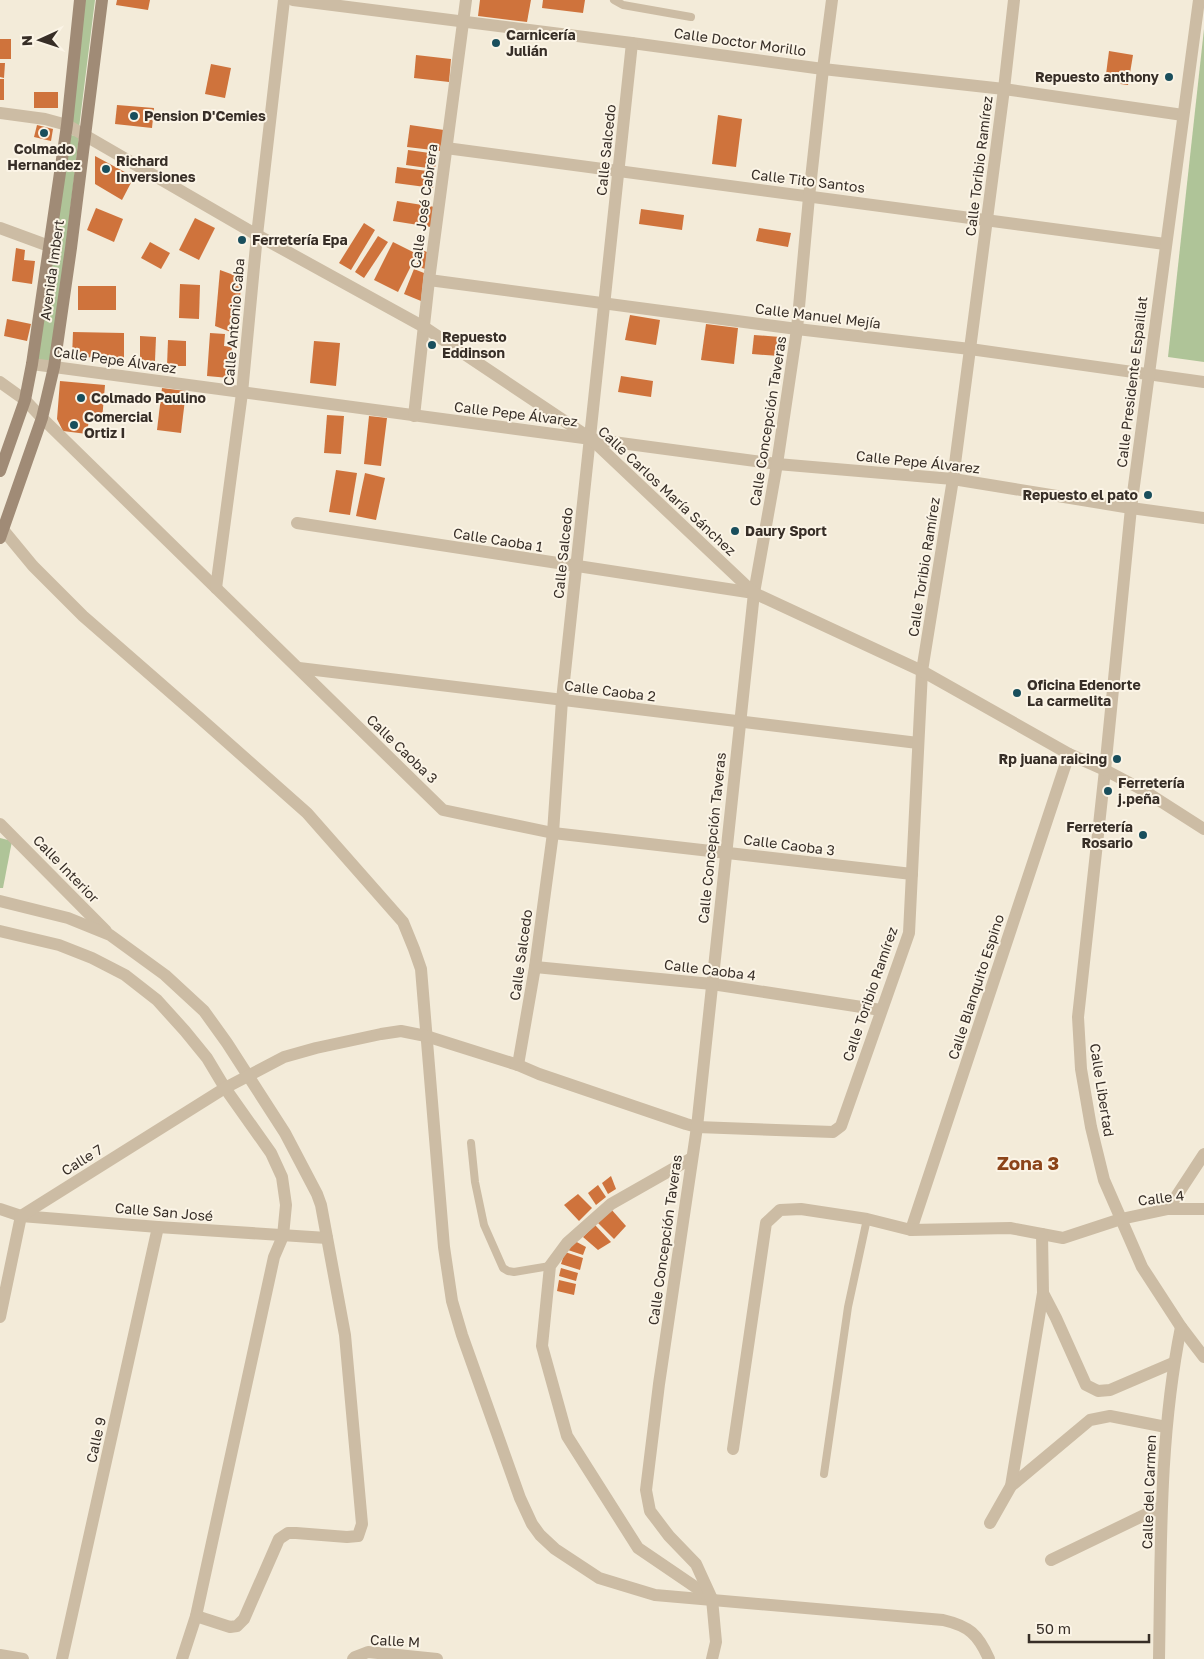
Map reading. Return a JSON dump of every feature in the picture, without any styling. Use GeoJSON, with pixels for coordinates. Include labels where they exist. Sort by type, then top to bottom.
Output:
{"type":"FeatureCollection","features":[{"type":"Feature","properties":{"kind":"main road","name":"Avenida Imbert"},"geometry":{"type":"LineString","coordinates":[[0,471],[25,400],[32,364],[67,125],[80,0]]}},
{"type":"Feature","properties":{"kind":"main road","name":"Avenida Imbert"},"geometry":{"type":"LineString","coordinates":[[1,531],[42,418],[54,367],[102,0]]}},
{"type":"Feature","properties":{"kind":"street","name":"Calle Antonio Caba"},"geometry":{"type":"LineString","coordinates":[[216,588],[242,392],[257,235],[284,0]]}},
{"type":"Feature","properties":{"kind":"street","name":"Calle Doctor Morillo"},"geometry":{"type":"LineString","coordinates":[[293,0],[822,69],[1004,89],[1182,115]]}},
{"type":"Feature","properties":{"kind":"street","name":"Calle José Cabrera"},"geometry":{"type":"LineString","coordinates":[[414,416],[428,280],[466,0]]}},
{"type":"Feature","properties":{"kind":"street","name":"Calle Concepción Taveras"},"geometry":{"type":"LineString","coordinates":[[712,1659],[716,1642],[712,1599],[696,1564],[669,1536],[650,1511],[646,1490],[659,1384],[697,1127],[754,593],[777,464],[797,329],[822,69],[832,0]]}},
{"type":"Feature","properties":{"kind":"street","name":"Calle Toribio Ramírez"},"geometry":{"type":"LineString","coordinates":[[838,1130],[909,933],[922,671],[953,479],[988,218],[1014,0]]}},
{"type":"Feature","properties":{"kind":"street","name":"Calle Presidente Espaillat"},"geometry":{"type":"LineString","coordinates":[[1105,770],[1131,508],[1182,115],[1199,0]]}},
{"type":"Feature","properties":{"kind":"street","name":"Calle Salcedo"},"geometry":{"type":"LineString","coordinates":[[518,1065],[535,967],[553,833],[562,700],[632,43]]}},
{"type":"Feature","properties":{"kind":"street","name":"Calle Carlos María Sánchez"},"geometry":{"type":"LineString","coordinates":[[0,113],[45,119],[67,125],[257,235],[424,327],[590,438],[754,593],[922,671],[1069,754],[1143,790],[1204,829]]}},
{"type":"Feature","properties":{"kind":"street","name":"Calle Tito Santos"},"geometry":{"type":"LineString","coordinates":[[446,148],[809,197],[988,218],[1166,244]]}},
{"type":"Feature","properties":{"kind":"street"},"geometry":{"type":"LineString","coordinates":[[0,228],[49,246]]}},
{"type":"Feature","properties":{"kind":"street","name":"Calle Manuel Mejía"},"geometry":{"type":"LineString","coordinates":[[428,280],[797,329],[970,349],[1204,382]]}},
{"type":"Feature","properties":{"kind":"street","name":"Calle Pepe Álvarez"},"geometry":{"type":"LineString","coordinates":[[32,364],[777,464],[953,479],[1204,518]]}},
{"type":"Feature","properties":{"kind":"street","name":"Calle Caoba 3"},"geometry":{"type":"LineString","coordinates":[[0,382],[25,400],[443,810],[553,833],[912,874]]}},
{"type":"Feature","properties":{"kind":"street","name":"Calle Caoba 1"},"geometry":{"type":"LineString","coordinates":[[297,523],[754,593]]}},
{"type":"Feature","properties":{"kind":"street"},"geometry":{"type":"LineString","coordinates":[[1,531],[83,616],[307,813],[403,922],[420,969],[444,1246],[452,1301],[465,1344],[520,1498],[532,1524],[540,1535],[555,1549],[599,1578],[655,1595],[943,1620],[968,1628],[984,1647],[989,1659]]}},
{"type":"Feature","properties":{"kind":"street","name":"Calle Caoba 2"},"geometry":{"type":"LineString","coordinates":[[299,668],[918,743]]}},
{"type":"Feature","properties":{"kind":"street","name":"Calle Blanquito Espino"},"geometry":{"type":"LineString","coordinates":[[911,1230],[1069,754]]}},
{"type":"Feature","properties":{"kind":"street","name":"Calle Libertad"},"geometry":{"type":"LineString","coordinates":[[1105,770],[1078,1017],[1081,1070],[1091,1126],[1104,1180],[1142,1267],[1180,1327],[1204,1357]]}},
{"type":"Feature","properties":{"kind":"street","name":"Calle Interior"},"geometry":{"type":"LineString","coordinates":[[0,824],[110,935]]}},
{"type":"Feature","properties":{"kind":"street"},"geometry":{"type":"LineString","coordinates":[[0,901],[68,918],[110,935],[165,974],[204,1011],[228,1043],[285,1133],[317,1194],[345,1336],[362,1524],[358,1536],[288,1533],[279,1539],[244,1619],[237,1626],[230,1627],[196,1616]]}},
{"type":"Feature","properties":{"kind":"street"},"geometry":{"type":"LineString","coordinates":[[0,931],[59,945],[92,958],[125,975],[156,1000],[207,1058],[225,1088],[271,1152],[282,1177],[286,1205],[282,1236],[274,1257],[196,1616],[182,1659]]}},
{"type":"Feature","properties":{"kind":"street","name":"Calle Caoba 4"},"geometry":{"type":"LineString","coordinates":[[535,967],[712,984],[881,1010]]}},
{"type":"Feature","properties":{"kind":"street","name":"Calle 7"},"geometry":{"type":"LineString","coordinates":[[21,1216],[225,1088],[284,1057],[347,1041],[401,1032],[426,1036],[518,1065],[697,1127],[833,1132],[838,1130]]}},
{"type":"Feature","properties":{"kind":"street"},"geometry":{"type":"LineString","coordinates":[[1168,1209],[1204,1154]]}},
{"type":"Feature","properties":{"kind":"street"},"geometry":{"type":"LineString","coordinates":[[692,1158],[611,1204],[567,1243],[550,1266],[542,1346],[567,1436],[638,1548],[712,1599]]}},
{"type":"Feature","properties":{"kind":"street","name":"Calle 4"},"geometry":{"type":"LineString","coordinates":[[733,1449],[766,1223],[780,1210],[801,1208],[911,1230],[1010,1228],[1063,1238],[1121,1219],[1168,1209],[1204,1209]]}},
{"type":"Feature","properties":{"kind":"street","name":"Calle San José"},"geometry":{"type":"LineString","coordinates":[[0,1209],[21,1216],[327,1238]]}},
{"type":"Feature","properties":{"kind":"street"},"geometry":{"type":"LineString","coordinates":[[0,1317],[21,1216]]}},
{"type":"Feature","properties":{"kind":"street","name":"Calle 9"},"geometry":{"type":"LineString","coordinates":[[62,1659],[158,1227]]}},
{"type":"Feature","properties":{"kind":"street"},"geometry":{"type":"LineString","coordinates":[[1012,1486],[1043,1293],[1042,1234]]}},
{"type":"Feature","properties":{"kind":"street"},"geometry":{"type":"LineString","coordinates":[[1043,1293],[1086,1386],[1098,1391],[1110,1390],[1173,1363]]}},
{"type":"Feature","properties":{"kind":"street","name":"Calle del Carmen"},"geometry":{"type":"LineString","coordinates":[[1160,1659],[1161,1507],[1166,1428],[1173,1363],[1180,1327]]}},
{"type":"Feature","properties":{"kind":"street"},"geometry":{"type":"LineString","coordinates":[[990,1523],[1012,1486],[1090,1420],[1110,1416],[1166,1428]]}},
{"type":"Feature","properties":{"kind":"street"},"geometry":{"type":"LineString","coordinates":[[1051,1560],[1161,1507]]}},
{"type":"Feature","properties":{"kind":"street","name":"Calle M"},"geometry":{"type":"LineString","coordinates":[[353,1659],[355,1656],[368,1652],[437,1659]]}},
{"type":"Feature","properties":{"kind":"street"},"geometry":{"type":"LineString","coordinates":[[0,1655],[23,1659]]}},
{"type":"Feature","properties":{"kind":"lane"},"geometry":{"type":"LineString","coordinates":[[614,0],[623,6],[690,17]]}},
{"type":"Feature","properties":{"kind":"lane"},"geometry":{"type":"LineString","coordinates":[[470,1143],[475,1182],[484,1225],[503,1268],[514,1272],[550,1266]]}},
{"type":"Feature","properties":{"kind":"lane"},"geometry":{"type":"LineString","coordinates":[[824,1474],[848,1307],[867,1220]]}},
{"type":"Feature","properties":{"kind":"green space"},"geometry":{"type":"Polygon","coordinates":[[[85,0],[95,0],[79,128],[71,124],[85,0]]]}},
{"type":"Feature","properties":{"kind":"green space"},"geometry":{"type":"Polygon","coordinates":[[[1204,29],[1204,362],[1168,357],[1204,29]]]}},
{"type":"Feature","properties":{"kind":"green space"},"geometry":{"type":"Polygon","coordinates":[[[70,135],[79,136],[52,362],[37,361],[70,135]]]}},
{"type":"Feature","properties":{"kind":"green space"},"geometry":{"type":"Polygon","coordinates":[[[0,838],[12,841],[3,888],[0,888],[0,838]]]}},
{"type":"Feature","properties":{"kind":"building"},"geometry":{"type":"Polygon","coordinates":[[[117,0],[150,0],[148,10],[116,5],[117,0]]]}},
{"type":"Feature","properties":{"kind":"building"},"geometry":{"type":"Polygon","coordinates":[[[480,0],[531,0],[527,22],[478,16],[480,0]]]}},
{"type":"Feature","properties":{"kind":"building"},"geometry":{"type":"Polygon","coordinates":[[[543,0],[585,0],[583,13],[542,8],[543,0]]]}},
{"type":"Feature","properties":{"kind":"building"},"geometry":{"type":"Polygon","coordinates":[[[0,39],[11,39],[11,59],[0,59],[0,39]]]}},
{"type":"Feature","properties":{"kind":"building"},"geometry":{"type":"Polygon","coordinates":[[[1109,51],[1133,55],[1128,85],[1105,82],[1109,51]]]}},
{"type":"Feature","properties":{"kind":"building"},"geometry":{"type":"Polygon","coordinates":[[[416,55],[451,59],[449,82],[414,78],[416,55]]]}},
{"type":"Feature","properties":{"kind":"building"},"geometry":{"type":"Polygon","coordinates":[[[0,63],[5,63],[4,78],[0,77],[0,63]]]}},
{"type":"Feature","properties":{"kind":"building"},"geometry":{"type":"Polygon","coordinates":[[[211,64],[231,68],[225,98],[205,94],[211,64]]]}},
{"type":"Feature","properties":{"kind":"building"},"geometry":{"type":"Polygon","coordinates":[[[0,79],[4,79],[4,100],[0,100],[0,79]]]}},
{"type":"Feature","properties":{"kind":"building"},"geometry":{"type":"Polygon","coordinates":[[[34,92],[58,92],[58,108],[34,108],[34,92]]]}},
{"type":"Feature","properties":{"kind":"building","name":"Pension D'Cemies"},"geometry":{"type":"Polygon","coordinates":[[[117,105],[154,108],[152,128],[115,124],[117,105]]]}},
{"type":"Feature","properties":{"kind":"building"},"geometry":{"type":"Polygon","coordinates":[[[718,115],[742,119],[736,167],[712,164],[718,115]]]}},
{"type":"Feature","properties":{"kind":"building","name":"Colmado Hernandez"},"geometry":{"type":"Polygon","coordinates":[[[37,125],[53,129],[51,141],[34,137],[37,125]]]}},
{"type":"Feature","properties":{"kind":"building"},"geometry":{"type":"Polygon","coordinates":[[[410,125],[444,130],[441,151],[407,147],[410,125]]]}},
{"type":"Feature","properties":{"kind":"building"},"geometry":{"type":"Polygon","coordinates":[[[408,150],[437,154],[435,169],[406,165],[408,150]]]}},
{"type":"Feature","properties":{"kind":"building"},"geometry":{"type":"Polygon","coordinates":[[[95,156],[134,177],[122,200],[95,184],[95,156]]]}},
{"type":"Feature","properties":{"kind":"building"},"geometry":{"type":"Polygon","coordinates":[[[397,167],[435,172],[433,188],[395,183],[397,167]]]}},
{"type":"Feature","properties":{"kind":"building"},"geometry":{"type":"Polygon","coordinates":[[[397,201],[435,207],[431,227],[393,221],[397,201]]]}},
{"type":"Feature","properties":{"kind":"building"},"geometry":{"type":"Polygon","coordinates":[[[96,208],[123,219],[114,242],[87,230],[96,208]]]}},
{"type":"Feature","properties":{"kind":"building"},"geometry":{"type":"Polygon","coordinates":[[[641,209],[684,215],[682,230],[639,224],[641,209]]]}},
{"type":"Feature","properties":{"kind":"building"},"geometry":{"type":"Polygon","coordinates":[[[195,218],[215,228],[199,260],[179,250],[195,218]]]}},
{"type":"Feature","properties":{"kind":"building"},"geometry":{"type":"Polygon","coordinates":[[[364,223],[375,230],[351,270],[339,263],[364,223]]]}},
{"type":"Feature","properties":{"kind":"building"},"geometry":{"type":"Polygon","coordinates":[[[759,228],[791,233],[788,247],[756,241],[759,228]]]}},
{"type":"Feature","properties":{"kind":"building"},"geometry":{"type":"Polygon","coordinates":[[[378,236],[388,242],[364,278],[355,272],[378,236]]]}},
{"type":"Feature","properties":{"kind":"building"},"geometry":{"type":"Polygon","coordinates":[[[150,242],[170,253],[161,269],[141,258],[150,242]]]}},
{"type":"Feature","properties":{"kind":"building"},"geometry":{"type":"Polygon","coordinates":[[[393,242],[417,254],[398,292],[374,280],[393,242]]]}},
{"type":"Feature","properties":{"kind":"building"},"geometry":{"type":"Polygon","coordinates":[[[16,248],[25,250],[24,260],[35,261],[32,284],[12,281],[16,248]]]}},
{"type":"Feature","properties":{"kind":"building"},"geometry":{"type":"Polygon","coordinates":[[[422,250],[427,252],[425,269],[416,266],[422,250]]]}},
{"type":"Feature","properties":{"kind":"building"},"geometry":{"type":"Polygon","coordinates":[[[414,269],[424,273],[421,301],[404,294],[414,269]]]}},
{"type":"Feature","properties":{"kind":"building"},"geometry":{"type":"Polygon","coordinates":[[[220,270],[242,278],[236,334],[215,326],[220,270]]]}},
{"type":"Feature","properties":{"kind":"building"},"geometry":{"type":"Polygon","coordinates":[[[180,284],[200,285],[199,319],[179,318],[180,284]]]}},
{"type":"Feature","properties":{"kind":"building"},"geometry":{"type":"Polygon","coordinates":[[[78,286],[116,286],[116,310],[78,310],[78,286]]]}},
{"type":"Feature","properties":{"kind":"building"},"geometry":{"type":"Polygon","coordinates":[[[630,315],[660,320],[656,345],[625,340],[630,315]]]}},
{"type":"Feature","properties":{"kind":"building"},"geometry":{"type":"Polygon","coordinates":[[[7,319],[31,324],[27,341],[4,336],[7,319]]]}},
{"type":"Feature","properties":{"kind":"building"},"geometry":{"type":"Polygon","coordinates":[[[706,324],[738,328],[734,364],[701,360],[706,324]]]}},
{"type":"Feature","properties":{"kind":"building"},"geometry":{"type":"Polygon","coordinates":[[[73,332],[124,333],[124,358],[72,357],[73,332]]]}},
{"type":"Feature","properties":{"kind":"building"},"geometry":{"type":"Polygon","coordinates":[[[210,333],[225,334],[224,346],[232,347],[229,378],[207,376],[210,333]]]}},
{"type":"Feature","properties":{"kind":"building"},"geometry":{"type":"Polygon","coordinates":[[[754,335],[780,337],[779,356],[752,354],[754,335]]]}},
{"type":"Feature","properties":{"kind":"building"},"geometry":{"type":"Polygon","coordinates":[[[140,336],[156,337],[155,361],[140,360],[140,336]]]}},
{"type":"Feature","properties":{"kind":"building"},"geometry":{"type":"Polygon","coordinates":[[[168,340],[186,341],[186,366],[167,366],[168,340]]]}},
{"type":"Feature","properties":{"kind":"building"},"geometry":{"type":"Polygon","coordinates":[[[314,341],[340,343],[336,386],[310,383],[314,341]]]}},
{"type":"Feature","properties":{"kind":"building"},"geometry":{"type":"Polygon","coordinates":[[[621,376],[653,381],[651,397],[618,392],[621,376]]]}},
{"type":"Feature","properties":{"kind":"building","name":"Colmado Paulino"},"geometry":{"type":"Polygon","coordinates":[[[60,381],[105,385],[102,420],[89,419],[87,434],[63,431],[57,419],[60,381]]]}},
{"type":"Feature","properties":{"kind":"building"},"geometry":{"type":"Polygon","coordinates":[[[162,388],[186,391],[181,433],[157,430],[162,388]]]}},
{"type":"Feature","properties":{"kind":"building"},"geometry":{"type":"Polygon","coordinates":[[[327,415],[344,416],[341,454],[324,453],[327,415]]]}},
{"type":"Feature","properties":{"kind":"building"},"geometry":{"type":"Polygon","coordinates":[[[369,416],[387,418],[381,466],[364,464],[369,416]]]}},
{"type":"Feature","properties":{"kind":"building"},"geometry":{"type":"Polygon","coordinates":[[[336,470],[357,473],[350,515],[329,512],[336,470]]]}},
{"type":"Feature","properties":{"kind":"building"},"geometry":{"type":"Polygon","coordinates":[[[365,473],[385,478],[376,520],[356,516],[365,473]]]}},
{"type":"Feature","properties":{"kind":"building"},"geometry":{"type":"Polygon","coordinates":[[[611,1176],[616,1189],[608,1194],[602,1183],[611,1176]]]}},
{"type":"Feature","properties":{"kind":"building"},"geometry":{"type":"Polygon","coordinates":[[[598,1185],[606,1197],[596,1205],[588,1193],[598,1185]]]}},
{"type":"Feature","properties":{"kind":"building"},"geometry":{"type":"Polygon","coordinates":[[[578,1194],[592,1208],[579,1221],[564,1205],[578,1194]]]}},
{"type":"Feature","properties":{"kind":"building"},"geometry":{"type":"Polygon","coordinates":[[[611,1209],[626,1226],[614,1239],[598,1223],[611,1209]]]}},
{"type":"Feature","properties":{"kind":"building"},"geometry":{"type":"Polygon","coordinates":[[[595,1225],[611,1242],[598,1250],[583,1237],[595,1225]]]}},
{"type":"Feature","properties":{"kind":"building"},"geometry":{"type":"Polygon","coordinates":[[[573,1240],[586,1247],[583,1255],[568,1250],[573,1240]]]}},
{"type":"Feature","properties":{"kind":"building"},"geometry":{"type":"Polygon","coordinates":[[[565,1252],[583,1258],[580,1270],[561,1264],[565,1252]]]}},
{"type":"Feature","properties":{"kind":"building"},"geometry":{"type":"Polygon","coordinates":[[[561,1268],[578,1273],[576,1281],[559,1276],[561,1268]]]}},
{"type":"Feature","properties":{"kind":"building"},"geometry":{"type":"Polygon","coordinates":[[[559,1280],[576,1284],[574,1295],[557,1291],[559,1280]]]}},
{"type":"Feature","properties":{"kind":"place","name":"Carnicería Julián"},"geometry":{"type":"Point","coordinates":[496,43]}},
{"type":"Feature","properties":{"kind":"place","name":"Repuesto anthony"},"geometry":{"type":"Point","coordinates":[1169,77]}},
{"type":"Feature","properties":{"kind":"place","name":"Pension D'Cemies"},"geometry":{"type":"Point","coordinates":[134,116]}},
{"type":"Feature","properties":{"kind":"place","name":"Colmado Hernandez"},"geometry":{"type":"Point","coordinates":[44,133]}},
{"type":"Feature","properties":{"kind":"place","name":"Richard Inversiones"},"geometry":{"type":"Point","coordinates":[106,169]}},
{"type":"Feature","properties":{"kind":"place","name":"Ferretería Epa"},"geometry":{"type":"Point","coordinates":[242,240]}},
{"type":"Feature","properties":{"kind":"place","name":"Repuesto Eddinson"},"geometry":{"type":"Point","coordinates":[432,345]}},
{"type":"Feature","properties":{"kind":"place","name":"Colmado Paulino"},"geometry":{"type":"Point","coordinates":[81,398]}},
{"type":"Feature","properties":{"kind":"place","name":"Comercial Ortiz I"},"geometry":{"type":"Point","coordinates":[74,425]}},
{"type":"Feature","properties":{"kind":"place","name":"Repuesto el pato"},"geometry":{"type":"Point","coordinates":[1148,495]}},
{"type":"Feature","properties":{"kind":"place","name":"Daury Sport"},"geometry":{"type":"Point","coordinates":[735,531]}},
{"type":"Feature","properties":{"kind":"place","name":"Oficina Edenorte La carmelita"},"geometry":{"type":"Point","coordinates":[1017,693]}},
{"type":"Feature","properties":{"kind":"place","name":"Rp juana raicing"},"geometry":{"type":"Point","coordinates":[1117,759]}},
{"type":"Feature","properties":{"kind":"place","name":"Ferretería j.peña"},"geometry":{"type":"Point","coordinates":[1108,791]}},
{"type":"Feature","properties":{"kind":"place","name":"Ferretería Rosario"},"geometry":{"type":"Point","coordinates":[1143,835]}},
{"type":"Feature","properties":{"kind":"district","name":"Zona 3"},"geometry":{"type":"Point","coordinates":[1028,1163]}}]}
